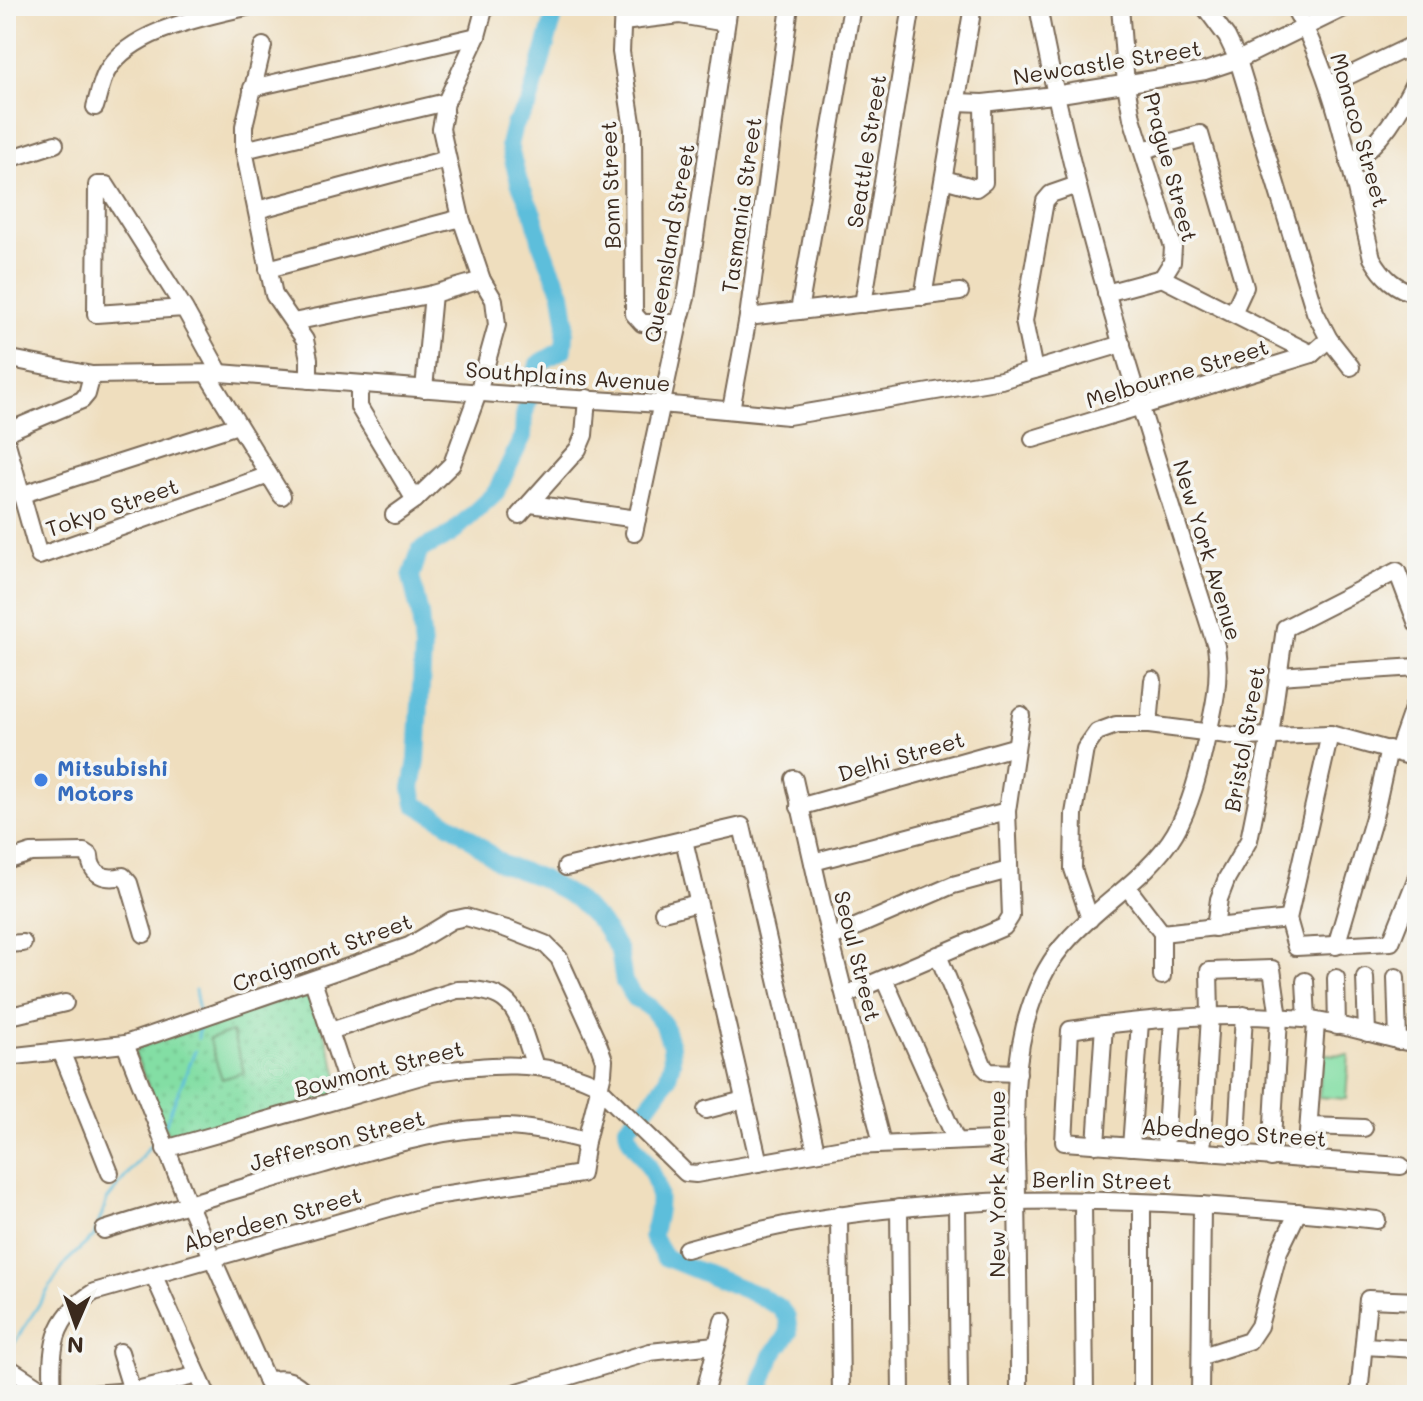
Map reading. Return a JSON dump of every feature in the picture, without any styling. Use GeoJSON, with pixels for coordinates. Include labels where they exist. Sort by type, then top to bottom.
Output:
{"type":"FeatureCollection","features":[{"type":"Feature","properties":{"kind":"street"},"geometry":{"type":"LineString","coordinates":[[95,107],[106,72],[123,52],[142,39],[175,26],[250,6]]}},
{"type":"Feature","properties":{"kind":"street"},"geometry":{"type":"LineString","coordinates":[[394,515],[415,500],[452,464],[478,393],[497,325],[494,300],[482,280],[461,218],[441,129],[446,102],[477,36],[485,6]]}},
{"type":"Feature","properties":{"kind":"street","name":"Tasmania Street"},"geometry":{"type":"LineString","coordinates":[[731,410],[748,317],[790,6]]}},
{"type":"Feature","properties":{"kind":"street"},"geometry":{"type":"LineString","coordinates":[[799,311],[852,6]]}},
{"type":"Feature","properties":{"kind":"street","name":"Seattle Street"},"geometry":{"type":"LineString","coordinates":[[863,304],[912,6]]}},
{"type":"Feature","properties":{"kind":"street"},"geometry":{"type":"LineString","coordinates":[[923,297],[973,6]]}},
{"type":"Feature","properties":{"kind":"street","name":"New York Avenue"},"geometry":{"type":"LineString","coordinates":[[1019,1395],[1016,1139],[1021,1040],[1039,984],[1068,939],[1127,887],[1174,835],[1188,808],[1208,734],[1219,666],[1216,646],[1106,293],[1054,95],[1038,6]]}},
{"type":"Feature","properties":{"kind":"street","name":"Prague Street"},"geometry":{"type":"LineString","coordinates":[[1120,6],[1126,85],[1132,118],[1173,247],[1172,262],[1162,278]]}},
{"type":"Feature","properties":{"kind":"street"},"geometry":{"type":"LineString","coordinates":[[1204,6],[1227,37],[1238,60],[1305,288],[1329,339],[1351,367]]}},
{"type":"Feature","properties":{"kind":"street","name":"Monaco Street"},"geometry":{"type":"LineString","coordinates":[[1293,6],[1329,85],[1372,258],[1391,283],[1417,294]]}},
{"type":"Feature","properties":{"kind":"street","name":"Newcastle Street"},"geometry":{"type":"LineString","coordinates":[[956,102],[983,103],[1054,95],[1205,71],[1238,60],[1348,6]]}},
{"type":"Feature","properties":{"kind":"street"},"geometry":{"type":"LineString","coordinates":[[623,14],[728,14]]}},
{"type":"Feature","properties":{"kind":"street","name":"Bonn Street"},"geometry":{"type":"LineString","coordinates":[[623,14],[621,52],[633,129],[634,314],[642,323],[679,323]]}},
{"type":"Feature","properties":{"kind":"street","name":"Queensland Street"},"geometry":{"type":"LineString","coordinates":[[587,398],[584,435],[578,449],[525,509],[635,526],[686,298],[728,14]]}},
{"type":"Feature","properties":{"kind":"street"},"geometry":{"type":"LineString","coordinates":[[252,88],[477,36]]}},
{"type":"Feature","properties":{"kind":"street"},"geometry":{"type":"LineString","coordinates":[[1329,85],[1417,43]]}},
{"type":"Feature","properties":{"kind":"street"},"geometry":{"type":"LineString","coordinates":[[263,46],[244,126],[244,150],[274,295],[308,351],[309,380]]}},
{"type":"Feature","properties":{"kind":"street"},"geometry":{"type":"LineString","coordinates":[[1349,164],[1379,140],[1402,107],[1417,77]]}},
{"type":"Feature","properties":{"kind":"street"},"geometry":{"type":"LineString","coordinates":[[244,150],[446,102]]}},
{"type":"Feature","properties":{"kind":"street"},"geometry":{"type":"LineString","coordinates":[[944,179],[976,188],[984,182],[983,103]]}},
{"type":"Feature","properties":{"kind":"street"},"geometry":{"type":"LineString","coordinates":[[1143,150],[1200,134],[1245,287],[1233,313]]}},
{"type":"Feature","properties":{"kind":"street"},"geometry":{"type":"LineString","coordinates":[[6,160],[55,144]]}},
{"type":"Feature","properties":{"kind":"street"},"geometry":{"type":"LineString","coordinates":[[257,210],[447,159]]}},
{"type":"Feature","properties":{"kind":"street"},"geometry":{"type":"LineString","coordinates":[[184,308],[96,314],[97,185],[106,185],[184,308],[238,425],[282,496]]}},
{"type":"Feature","properties":{"kind":"street"},"geometry":{"type":"LineString","coordinates":[[1034,370],[1024,321],[1045,201],[1051,194],[1077,185]]}},
{"type":"Feature","properties":{"kind":"street"},"geometry":{"type":"LineString","coordinates":[[268,269],[461,218]]}},
{"type":"Feature","properties":{"kind":"street"},"geometry":{"type":"LineString","coordinates":[[1106,293],[1162,278],[1312,354]]}},
{"type":"Feature","properties":{"kind":"street"},"geometry":{"type":"LineString","coordinates":[[293,322],[433,294],[482,280]]}},
{"type":"Feature","properties":{"kind":"street"},"geometry":{"type":"LineString","coordinates":[[748,317],[960,292]]}},
{"type":"Feature","properties":{"kind":"street"},"geometry":{"type":"LineString","coordinates":[[424,389],[433,294]]}},
{"type":"Feature","properties":{"kind":"street","name":"Melbourne Street"},"geometry":{"type":"LineString","coordinates":[[1033,439],[1312,354],[1329,339]]}},
{"type":"Feature","properties":{"kind":"street","name":"Southplains Avenue"},"geometry":{"type":"LineString","coordinates":[[6,358],[92,375],[213,374],[587,398],[788,416],[1001,380],[1122,344]]}},
{"type":"Feature","properties":{"kind":"street","name":"Tokyo Street"},"geometry":{"type":"LineString","coordinates":[[92,375],[84,399],[11,430],[6,438],[39,556],[269,475]]}},
{"type":"Feature","properties":{"kind":"street"},"geometry":{"type":"LineString","coordinates":[[364,384],[359,393],[359,407],[415,500]]}},
{"type":"Feature","properties":{"kind":"street"},"geometry":{"type":"LineString","coordinates":[[20,495],[238,425]]}},
{"type":"Feature","properties":{"kind":"street","name":"Bristol Street"},"geometry":{"type":"LineString","coordinates":[[1215,928],[1219,899],[1227,878],[1249,840],[1270,736],[1285,628],[1397,571],[1417,624]]}},
{"type":"Feature","properties":{"kind":"street"},"geometry":{"type":"LineString","coordinates":[[1278,676],[1417,667]]}},
{"type":"Feature","properties":{"kind":"street"},"geometry":{"type":"LineString","coordinates":[[1149,725],[1153,680]]}},
{"type":"Feature","properties":{"kind":"street"},"geometry":{"type":"LineString","coordinates":[[1336,946],[1393,750],[1417,697]]}},
{"type":"Feature","properties":{"kind":"street"},"geometry":{"type":"LineString","coordinates":[[845,995],[1009,923],[1007,811],[1021,715]]}},
{"type":"Feature","properties":{"kind":"street"},"geometry":{"type":"LineString","coordinates":[[1090,919],[1073,869],[1074,814],[1085,749],[1097,732],[1116,725],[1149,725],[1208,734],[1330,734],[1417,758]]}},
{"type":"Feature","properties":{"kind":"street"},"geometry":{"type":"LineString","coordinates":[[1330,734],[1288,919],[1296,947],[1391,942],[1412,902],[1417,877]]}},
{"type":"Feature","properties":{"kind":"street","name":"Delhi Street"},"geometry":{"type":"LineString","coordinates":[[799,807],[1014,747]]}},
{"type":"Feature","properties":{"kind":"street","name":"Seoul Street"},"geometry":{"type":"LineString","coordinates":[[794,779],[882,1143]]}},
{"type":"Feature","properties":{"kind":"street"},"geometry":{"type":"LineString","coordinates":[[813,862],[1007,811]]}},
{"type":"Feature","properties":{"kind":"street"},"geometry":{"type":"LineString","coordinates":[[566,867],[742,826],[816,1151]]}},
{"type":"Feature","properties":{"kind":"street"},"geometry":{"type":"LineString","coordinates":[[684,840],[759,1163]]}},
{"type":"Feature","properties":{"kind":"street"},"geometry":{"type":"LineString","coordinates":[[6,861],[31,853],[84,852],[90,856],[90,866],[100,876],[111,879],[123,876],[129,883],[144,934]]}},
{"type":"Feature","properties":{"kind":"street"},"geometry":{"type":"LineString","coordinates":[[830,938],[953,885],[1009,870]]}},
{"type":"Feature","properties":{"kind":"street"},"geometry":{"type":"LineString","coordinates":[[1127,887],[1162,933],[1162,976]]}},
{"type":"Feature","properties":{"kind":"street"},"geometry":{"type":"LineString","coordinates":[[663,912],[698,903]]}},
{"type":"Feature","properties":{"kind":"street","name":"Craigmont Street"},"geometry":{"type":"LineString","coordinates":[[6,1057],[125,1044],[409,946],[452,920],[466,917],[545,944],[559,958],[604,1060],[601,1089],[586,1141],[581,1174]]}},
{"type":"Feature","properties":{"kind":"street"},"geometry":{"type":"LineString","coordinates":[[1162,933],[1288,919]]}},
{"type":"Feature","properties":{"kind":"street"},"geometry":{"type":"LineString","coordinates":[[6,944],[23,943]]}},
{"type":"Feature","properties":{"kind":"street"},"geometry":{"type":"LineString","coordinates":[[938,955],[984,1067],[989,1072],[1018,1073]]}},
{"type":"Feature","properties":{"kind":"street"},"geometry":{"type":"LineString","coordinates":[[1202,1152],[1210,1015],[1209,971],[1272,969],[1279,1018],[1271,1158]]}},
{"type":"Feature","properties":{"kind":"street"},"geometry":{"type":"LineString","coordinates":[[1365,977],[1367,1033]]}},
{"type":"Feature","properties":{"kind":"street"},"geometry":{"type":"LineString","coordinates":[[1396,977],[1398,1041]]}},
{"type":"Feature","properties":{"kind":"street"},"geometry":{"type":"LineString","coordinates":[[1336,978],[1337,1026]]}},
{"type":"Feature","properties":{"kind":"street"},"geometry":{"type":"LineString","coordinates":[[884,979],[956,1140]]}},
{"type":"Feature","properties":{"kind":"street"},"geometry":{"type":"LineString","coordinates":[[313,981],[351,1095]]}},
{"type":"Feature","properties":{"kind":"street"},"geometry":{"type":"LineString","coordinates":[[1305,981],[1312,1021],[1310,1126],[1306,1160]]}},
{"type":"Feature","properties":{"kind":"street"},"geometry":{"type":"LineString","coordinates":[[330,1031],[457,990],[478,989],[497,993],[513,1006],[535,1066]]}},
{"type":"Feature","properties":{"kind":"street"},"geometry":{"type":"LineString","coordinates":[[6,1017],[65,1003]]}},
{"type":"Feature","properties":{"kind":"street"},"geometry":{"type":"LineString","coordinates":[[1096,1145],[1104,1025],[1210,1015],[1244,1015],[1312,1021],[1417,1044]]}},
{"type":"Feature","properties":{"kind":"street"},"geometry":{"type":"LineString","coordinates":[[1236,1154],[1244,1015]]}},
{"type":"Feature","properties":{"kind":"street"},"geometry":{"type":"LineString","coordinates":[[1165,1148],[1173,1019]]}},
{"type":"Feature","properties":{"kind":"street"},"geometry":{"type":"LineString","coordinates":[[1131,1147],[1140,1022]]}},
{"type":"Feature","properties":{"kind":"street","name":"Abednego Street"},"geometry":{"type":"LineString","coordinates":[[1104,1025],[1070,1030],[1064,1142],[1401,1166]]}},
{"type":"Feature","properties":{"kind":"street"},"geometry":{"type":"LineString","coordinates":[[125,1044],[165,1149],[270,1388],[282,1377],[290,1379],[309,1395]]}},
{"type":"Feature","properties":{"kind":"street"},"geometry":{"type":"LineString","coordinates":[[61,1051],[110,1173]]}},
{"type":"Feature","properties":{"kind":"street","name":"Bowmont Street"},"geometry":{"type":"LineString","coordinates":[[165,1149],[432,1073],[469,1067],[535,1066],[578,1075],[594,1083],[686,1173],[696,1174],[816,1151],[882,1143],[1016,1139]]}},
{"type":"Feature","properties":{"kind":"street"},"geometry":{"type":"LineString","coordinates":[[706,1110],[744,1100]]}},
{"type":"Feature","properties":{"kind":"street"},"geometry":{"type":"LineString","coordinates":[[1310,1126],[1364,1128]]}},
{"type":"Feature","properties":{"kind":"street","name":"Jefferson Street"},"geometry":{"type":"LineString","coordinates":[[104,1230],[399,1143],[506,1127],[544,1130],[586,1141]]}},
{"type":"Feature","properties":{"kind":"street","name":"Aberdeen Street"},"geometry":{"type":"LineString","coordinates":[[51,1395],[54,1344],[63,1319],[71,1308],[94,1292],[428,1197],[581,1174]]}},
{"type":"Feature","properties":{"kind":"street","name":"Berlin Street"},"geometry":{"type":"LineString","coordinates":[[686,1249],[765,1228],[839,1215],[1017,1200],[1202,1205],[1377,1220]]}},
{"type":"Feature","properties":{"kind":"street"},"geometry":{"type":"LineString","coordinates":[[1083,1201],[1085,1395]]}},
{"type":"Feature","properties":{"kind":"street"},"geometry":{"type":"LineString","coordinates":[[957,1204],[959,1395]]}},
{"type":"Feature","properties":{"kind":"street"},"geometry":{"type":"LineString","coordinates":[[1142,1204],[1142,1395]]}},
{"type":"Feature","properties":{"kind":"street"},"geometry":{"type":"LineString","coordinates":[[1200,1395],[1202,1205]]}},
{"type":"Feature","properties":{"kind":"street"},"geometry":{"type":"LineString","coordinates":[[899,1208],[901,1395]]}},
{"type":"Feature","properties":{"kind":"street"},"geometry":{"type":"LineString","coordinates":[[1202,1356],[1249,1341],[1259,1326],[1279,1251],[1298,1212]]}},
{"type":"Feature","properties":{"kind":"street"},"geometry":{"type":"LineString","coordinates":[[839,1215],[841,1395]]}},
{"type":"Feature","properties":{"kind":"street"},"geometry":{"type":"LineString","coordinates":[[154,1276],[207,1395]]}},
{"type":"Feature","properties":{"kind":"street"},"geometry":{"type":"LineString","coordinates":[[1359,1395],[1368,1299],[1417,1301]]}},
{"type":"Feature","properties":{"kind":"street"},"geometry":{"type":"LineString","coordinates":[[704,1395],[723,1321]]}},
{"type":"Feature","properties":{"kind":"street"},"geometry":{"type":"LineString","coordinates":[[508,1395],[650,1352],[715,1345]]}},
{"type":"Feature","properties":{"kind":"street"},"geometry":{"type":"LineString","coordinates":[[1364,1346],[1417,1349]]}},
{"type":"Feature","properties":{"kind":"street"},"geometry":{"type":"LineString","coordinates":[[120,1352],[132,1391]]}},
{"type":"Feature","properties":{"kind":"street"},"geometry":{"type":"LineString","coordinates":[[6,1366],[51,1395]]}},
{"type":"Feature","properties":{"kind":"street"},"geometry":{"type":"LineString","coordinates":[[78,1395],[132,1391],[198,1375]]}},
{"type":"Feature","properties":{"kind":"green space"},"geometry":{"type":"Polygon","coordinates":[[[310,991],[344,1092],[171,1141],[135,1054],[138,1048],[310,991]]]}},
{"type":"Feature","properties":{"kind":"green space"},"geometry":{"type":"Polygon","coordinates":[[[232,1032],[244,1072],[222,1079],[209,1039],[232,1032]]]}},
{"type":"Feature","properties":{"kind":"green space"},"geometry":{"type":"Polygon","coordinates":[[[1322,1054],[1349,1055],[1346,1099],[1319,1097],[1322,1054]]]}},
{"type":"Feature","properties":{"kind":"waterway"},"geometry":{"type":"LineString","coordinates":[[557,6],[529,104],[514,125],[509,145],[542,247],[562,293],[566,320],[564,349],[538,364],[524,416],[523,436],[496,492],[450,535],[420,550],[411,577],[420,615],[423,649],[417,760],[412,788],[415,804],[461,831],[502,864],[541,878],[575,898],[601,923],[619,951],[624,982],[635,998],[651,1008],[664,1025],[671,1046],[672,1062],[667,1080],[627,1127],[630,1139],[649,1166],[657,1185],[659,1204],[652,1236],[664,1257],[758,1295],[780,1308],[787,1318],[789,1333],[772,1356],[758,1395]]}},
{"type":"Feature","properties":{"kind":"waterway"},"geometry":{"type":"LineString","coordinates":[[195,990],[199,1012]]}},
{"type":"Feature","properties":{"kind":"waterway"},"geometry":{"type":"LineString","coordinates":[[198,1038],[199,1028]]}},
{"type":"Feature","properties":{"kind":"waterway"},"geometry":{"type":"LineString","coordinates":[[165,1125],[195,1051]]}},
{"type":"Feature","properties":{"kind":"waterway"},"geometry":{"type":"LineString","coordinates":[[6,1356],[66,1262],[94,1236],[107,1200],[153,1142]]}},
{"type":"Feature","properties":{"kind":"place","name":"Mitsubishi Motors"},"geometry":{"type":"Point","coordinates":[41,780]}}]}
